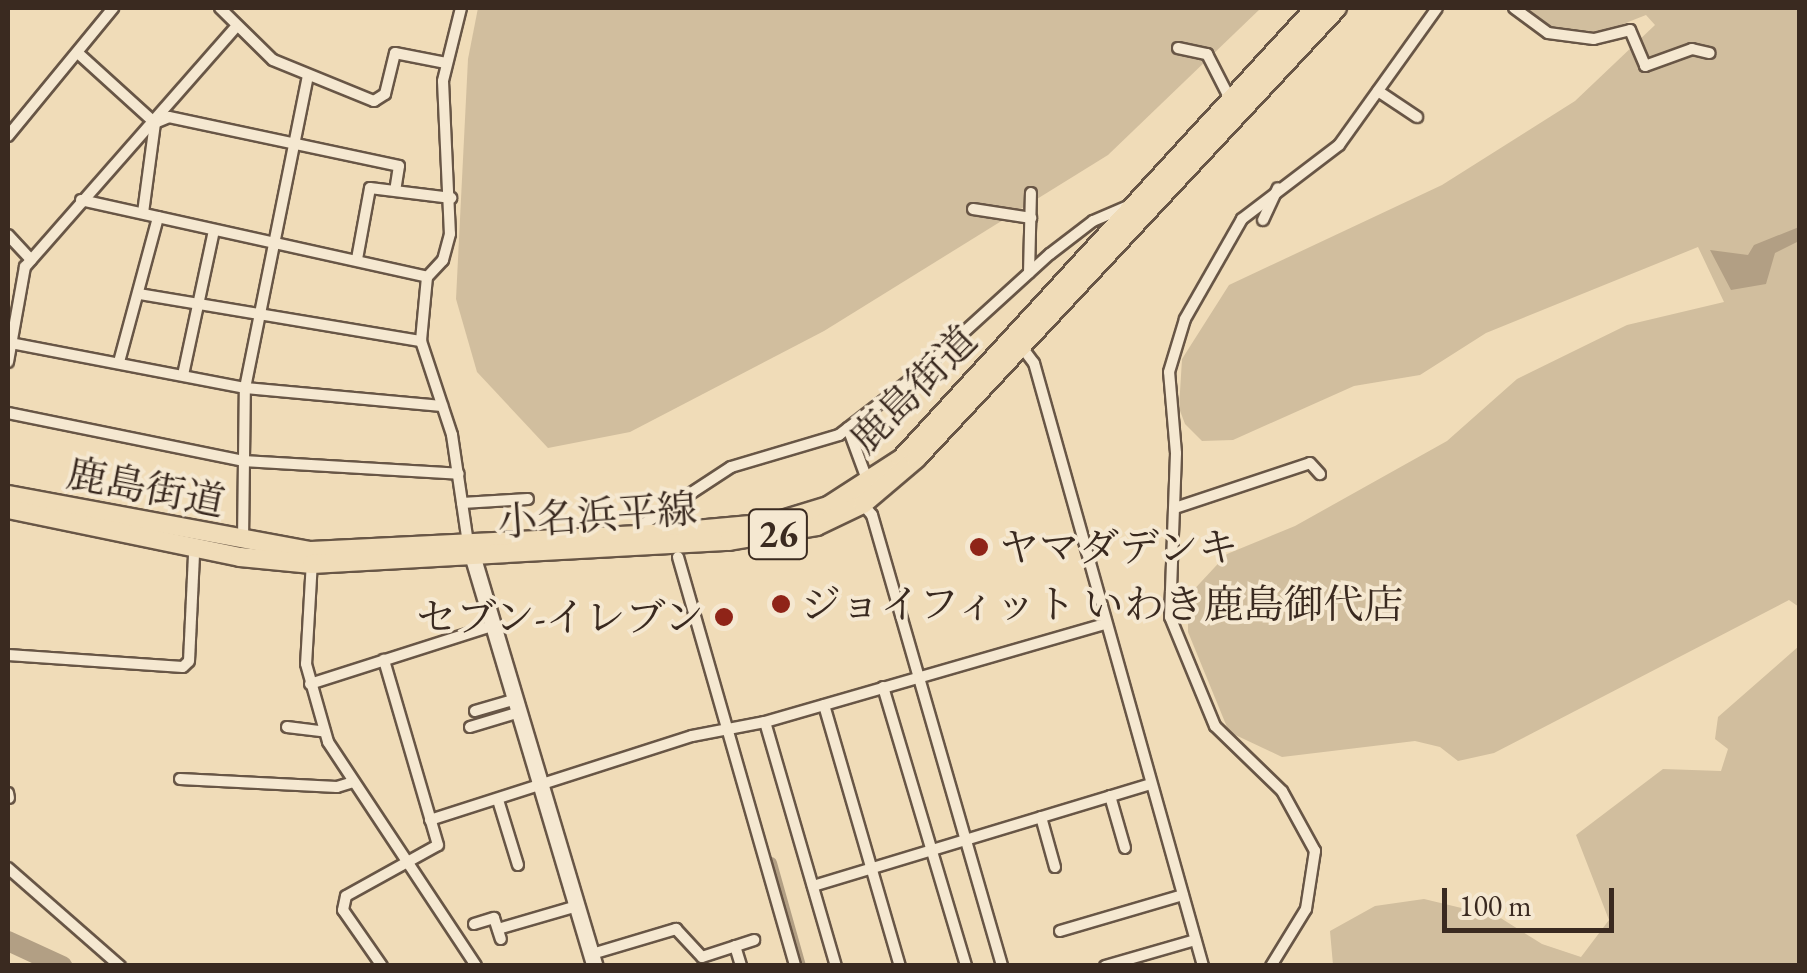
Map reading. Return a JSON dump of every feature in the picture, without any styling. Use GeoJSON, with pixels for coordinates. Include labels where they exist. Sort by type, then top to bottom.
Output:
{"type":"FeatureCollection","features":[{"type":"Feature","properties":{"kind":"main road","name":"鹿島街道"},"geometry":{"type":"LineString","coordinates":[[1019,343],[1133,204],[1315,8]]}},
{"type":"Feature","properties":{"kind":"main road","name":"小名浜平線"},"geometry":{"type":"LineString","coordinates":[[8,509],[242,549],[312,557],[778,534],[816,526],[862,494],[1019,343],[1337,8]]}},
{"type":"Feature","properties":{"kind":"main road","name":"鹿島街道"},"geometry":{"type":"LineString","coordinates":[[471,552],[772,523],[862,494]]}},
{"type":"Feature","properties":{"kind":"main road","name":"鹿島街道"},"geometry":{"type":"LineString","coordinates":[[8,495],[242,549]]}},
{"type":"Feature","properties":{"kind":"street"},"geometry":{"type":"LineString","coordinates":[[8,136],[114,8]]}},
{"type":"Feature","properties":{"kind":"street"},"geometry":{"type":"LineString","coordinates":[[220,8],[273,60],[374,101],[386,94],[395,52],[446,62]]}},
{"type":"Feature","properties":{"kind":"street"},"geometry":{"type":"LineString","coordinates":[[461,8],[446,62],[451,198],[442,260],[427,278],[421,341],[460,474],[471,552],[576,906],[593,960],[676,929],[702,957],[754,940]]}},
{"type":"Feature","properties":{"kind":"street"},"geometry":{"type":"LineString","coordinates":[[1271,966],[1306,909],[1314,851],[1290,800],[1222,736],[1194,685],[1170,618],[1176,508],[1168,382],[1176,341],[1242,218],[1339,145],[1437,8]]}},
{"type":"Feature","properties":{"kind":"street"},"geometry":{"type":"LineString","coordinates":[[1514,8],[1548,33],[1594,38],[1630,30],[1645,66],[1692,49],[1710,53]]}},
{"type":"Feature","properties":{"kind":"street"},"geometry":{"type":"LineString","coordinates":[[8,362],[11,318],[31,260],[236,27]]}},
{"type":"Feature","properties":{"kind":"street"},"geometry":{"type":"LineString","coordinates":[[1178,48],[1207,54],[1230,99]]}},
{"type":"Feature","properties":{"kind":"street"},"geometry":{"type":"LineString","coordinates":[[78,54],[155,123]]}},
{"type":"Feature","properties":{"kind":"street"},"geometry":{"type":"LineString","coordinates":[[242,549],[245,388],[291,144],[308,76]]}},
{"type":"Feature","properties":{"kind":"street"},"geometry":{"type":"LineString","coordinates":[[1378,92],[1417,118]]}},
{"type":"Feature","properties":{"kind":"street"},"geometry":{"type":"LineString","coordinates":[[155,123],[169,117],[400,166],[395,190]]}},
{"type":"Feature","properties":{"kind":"street"},"geometry":{"type":"LineString","coordinates":[[143,213],[155,123]]}},
{"type":"Feature","properties":{"kind":"street"},"geometry":{"type":"LineString","coordinates":[[357,259],[370,188],[451,198]]}},
{"type":"Feature","properties":{"kind":"street"},"geometry":{"type":"LineString","coordinates":[[1263,220],[1278,188]]}},
{"type":"Feature","properties":{"kind":"street"},"geometry":{"type":"LineString","coordinates":[[1029,273],[1032,193]]}},
{"type":"Feature","properties":{"kind":"street"},"geometry":{"type":"LineString","coordinates":[[81,200],[272,244],[357,259],[427,278]]}},
{"type":"Feature","properties":{"kind":"street"},"geometry":{"type":"LineString","coordinates":[[640,535],[644,524],[731,466],[848,428],[1093,221],[1133,204]]}},
{"type":"Feature","properties":{"kind":"street"},"geometry":{"type":"LineString","coordinates":[[973,210],[1031,218]]}},
{"type":"Feature","properties":{"kind":"street"},"geometry":{"type":"LineString","coordinates":[[118,362],[158,217]]}},
{"type":"Feature","properties":{"kind":"street"},"geometry":{"type":"LineString","coordinates":[[183,375],[214,230]]}},
{"type":"Feature","properties":{"kind":"street"},"geometry":{"type":"LineString","coordinates":[[8,235],[31,260]]}},
{"type":"Feature","properties":{"kind":"street"},"geometry":{"type":"LineString","coordinates":[[139,294],[421,341]]}},
{"type":"Feature","properties":{"kind":"street"},"geometry":{"type":"LineString","coordinates":[[11,342],[245,388],[442,406]]}},
{"type":"Feature","properties":{"kind":"street"},"geometry":{"type":"LineString","coordinates":[[1019,343],[1034,363],[1203,966]]}},
{"type":"Feature","properties":{"kind":"street"},"geometry":{"type":"LineString","coordinates":[[8,413],[242,461],[460,474]]}},
{"type":"Feature","properties":{"kind":"street"},"geometry":{"type":"LineString","coordinates":[[848,428],[862,494],[872,515],[1002,966]]}},
{"type":"Feature","properties":{"kind":"street"},"geometry":{"type":"LineString","coordinates":[[1176,508],[1310,463],[1320,474]]}},
{"type":"Feature","properties":{"kind":"street"},"geometry":{"type":"LineString","coordinates":[[462,504],[528,499]]}},
{"type":"Feature","properties":{"kind":"street"},"geometry":{"type":"LineString","coordinates":[[8,654],[183,666],[188,661],[194,554]]}},
{"type":"Feature","properties":{"kind":"street"},"geometry":{"type":"LineString","coordinates":[[678,556],[795,966]]}},
{"type":"Feature","properties":{"kind":"street"},"geometry":{"type":"LineString","coordinates":[[312,557],[310,684],[325,732],[353,782],[476,966]]}},
{"type":"Feature","properties":{"kind":"street"},"geometry":{"type":"LineString","coordinates":[[430,820],[727,729],[765,722],[1106,624]]}},
{"type":"Feature","properties":{"kind":"street"},"geometry":{"type":"LineString","coordinates":[[310,684],[495,626]]}},
{"type":"Feature","properties":{"kind":"street"},"geometry":{"type":"LineString","coordinates":[[382,966],[343,910],[346,896],[404,859],[438,845],[384,660]]}},
{"type":"Feature","properties":{"kind":"street"},"geometry":{"type":"LineString","coordinates":[[883,687],[966,966]]}},
{"type":"Feature","properties":{"kind":"street"},"geometry":{"type":"LineString","coordinates":[[824,705],[900,966]]}},
{"type":"Feature","properties":{"kind":"street"},"geometry":{"type":"LineString","coordinates":[[475,711],[518,706]]}},
{"type":"Feature","properties":{"kind":"street"},"geometry":{"type":"LineString","coordinates":[[470,727],[518,706]]}},
{"type":"Feature","properties":{"kind":"street"},"geometry":{"type":"LineString","coordinates":[[765,722],[836,966]]}},
{"type":"Feature","properties":{"kind":"street"},"geometry":{"type":"LineString","coordinates":[[287,727],[325,732]]}},
{"type":"Feature","properties":{"kind":"street"},"geometry":{"type":"LineString","coordinates":[[180,779],[337,787],[353,782]]}},
{"type":"Feature","properties":{"kind":"street"},"geometry":{"type":"LineString","coordinates":[[813,886],[1151,784]]}},
{"type":"Feature","properties":{"kind":"street"},"geometry":{"type":"LineString","coordinates":[[1110,796],[1125,848]]}},
{"type":"Feature","properties":{"kind":"street"},"geometry":{"type":"LineString","coordinates":[[498,800],[518,865]]}},
{"type":"Feature","properties":{"kind":"street"},"geometry":{"type":"LineString","coordinates":[[1040,817],[1055,867]]}},
{"type":"Feature","properties":{"kind":"street"},"geometry":{"type":"LineString","coordinates":[[8,868],[120,966]]}},
{"type":"Feature","properties":{"kind":"street"},"geometry":{"type":"LineString","coordinates":[[1060,931],[1183,895]]}},
{"type":"Feature","properties":{"kind":"street"},"geometry":{"type":"LineString","coordinates":[[474,924],[494,918],[499,934],[576,906]]}},
{"type":"Feature","properties":{"kind":"street"},"geometry":{"type":"LineString","coordinates":[[1105,966],[1196,940]]}},
{"type":"Feature","properties":{"kind":"street"},"geometry":{"type":"LineString","coordinates":[[735,946],[741,966]]}},
{"type":"Feature","properties":{"kind":"shaded area"},"geometry":{"type":"Polygon","coordinates":[[[478,8],[1261,8],[1108,155],[824,331],[630,432],[548,448],[477,372],[456,299],[468,59],[478,8]]]}},
{"type":"Feature","properties":{"kind":"shaded area"},"geometry":{"type":"Polygon","coordinates":[[[1519,8],[1799,8],[1799,607],[1789,600],[1494,753],[1458,761],[1440,747],[1415,741],[1282,757],[1229,732],[1188,632],[1188,596],[1227,554],[1295,526],[1447,441],[1517,379],[1627,325],[1724,302],[1698,247],[1486,333],[1420,375],[1354,386],[1233,440],[1202,441],[1185,424],[1179,408],[1182,359],[1229,285],[1442,185],[1575,101],[1655,25],[1646,15],[1608,30],[1553,34],[1519,8]]]}},
{"type":"Feature","properties":{"kind":"shaded area"},"geometry":{"type":"Polygon","coordinates":[[[1799,227],[1799,241],[1775,253],[1766,284],[1731,290],[1710,250],[1748,255],[1754,245],[1799,227]]]}},
{"type":"Feature","properties":{"kind":"shaded area"},"geometry":{"type":"Polygon","coordinates":[[[1799,646],[1799,965],[1333,965],[1330,931],[1375,906],[1424,899],[1499,917],[1542,944],[1581,957],[1609,920],[1576,835],[1663,769],[1721,771],[1728,749],[1715,739],[1718,717],[1799,646]]]}},
{"type":"Feature","properties":{"kind":"waterway"},"geometry":{"type":"LineString","coordinates":[[771,863],[800,966]]}},
{"type":"Feature","properties":{"kind":"waterway"},"geometry":{"type":"LineString","coordinates":[[8,941],[62,966]]}},
{"type":"Feature","properties":{"kind":"place","name":"ヤマダデンキ"},"geometry":{"type":"Point","coordinates":[979,547]}},
{"type":"Feature","properties":{"kind":"place","name":"ジョイフィット いわき鹿島御代店"},"geometry":{"type":"Point","coordinates":[781,604]}},
{"type":"Feature","properties":{"kind":"place","name":"セブン-イレブン"},"geometry":{"type":"Point","coordinates":[724,617]}}]}
